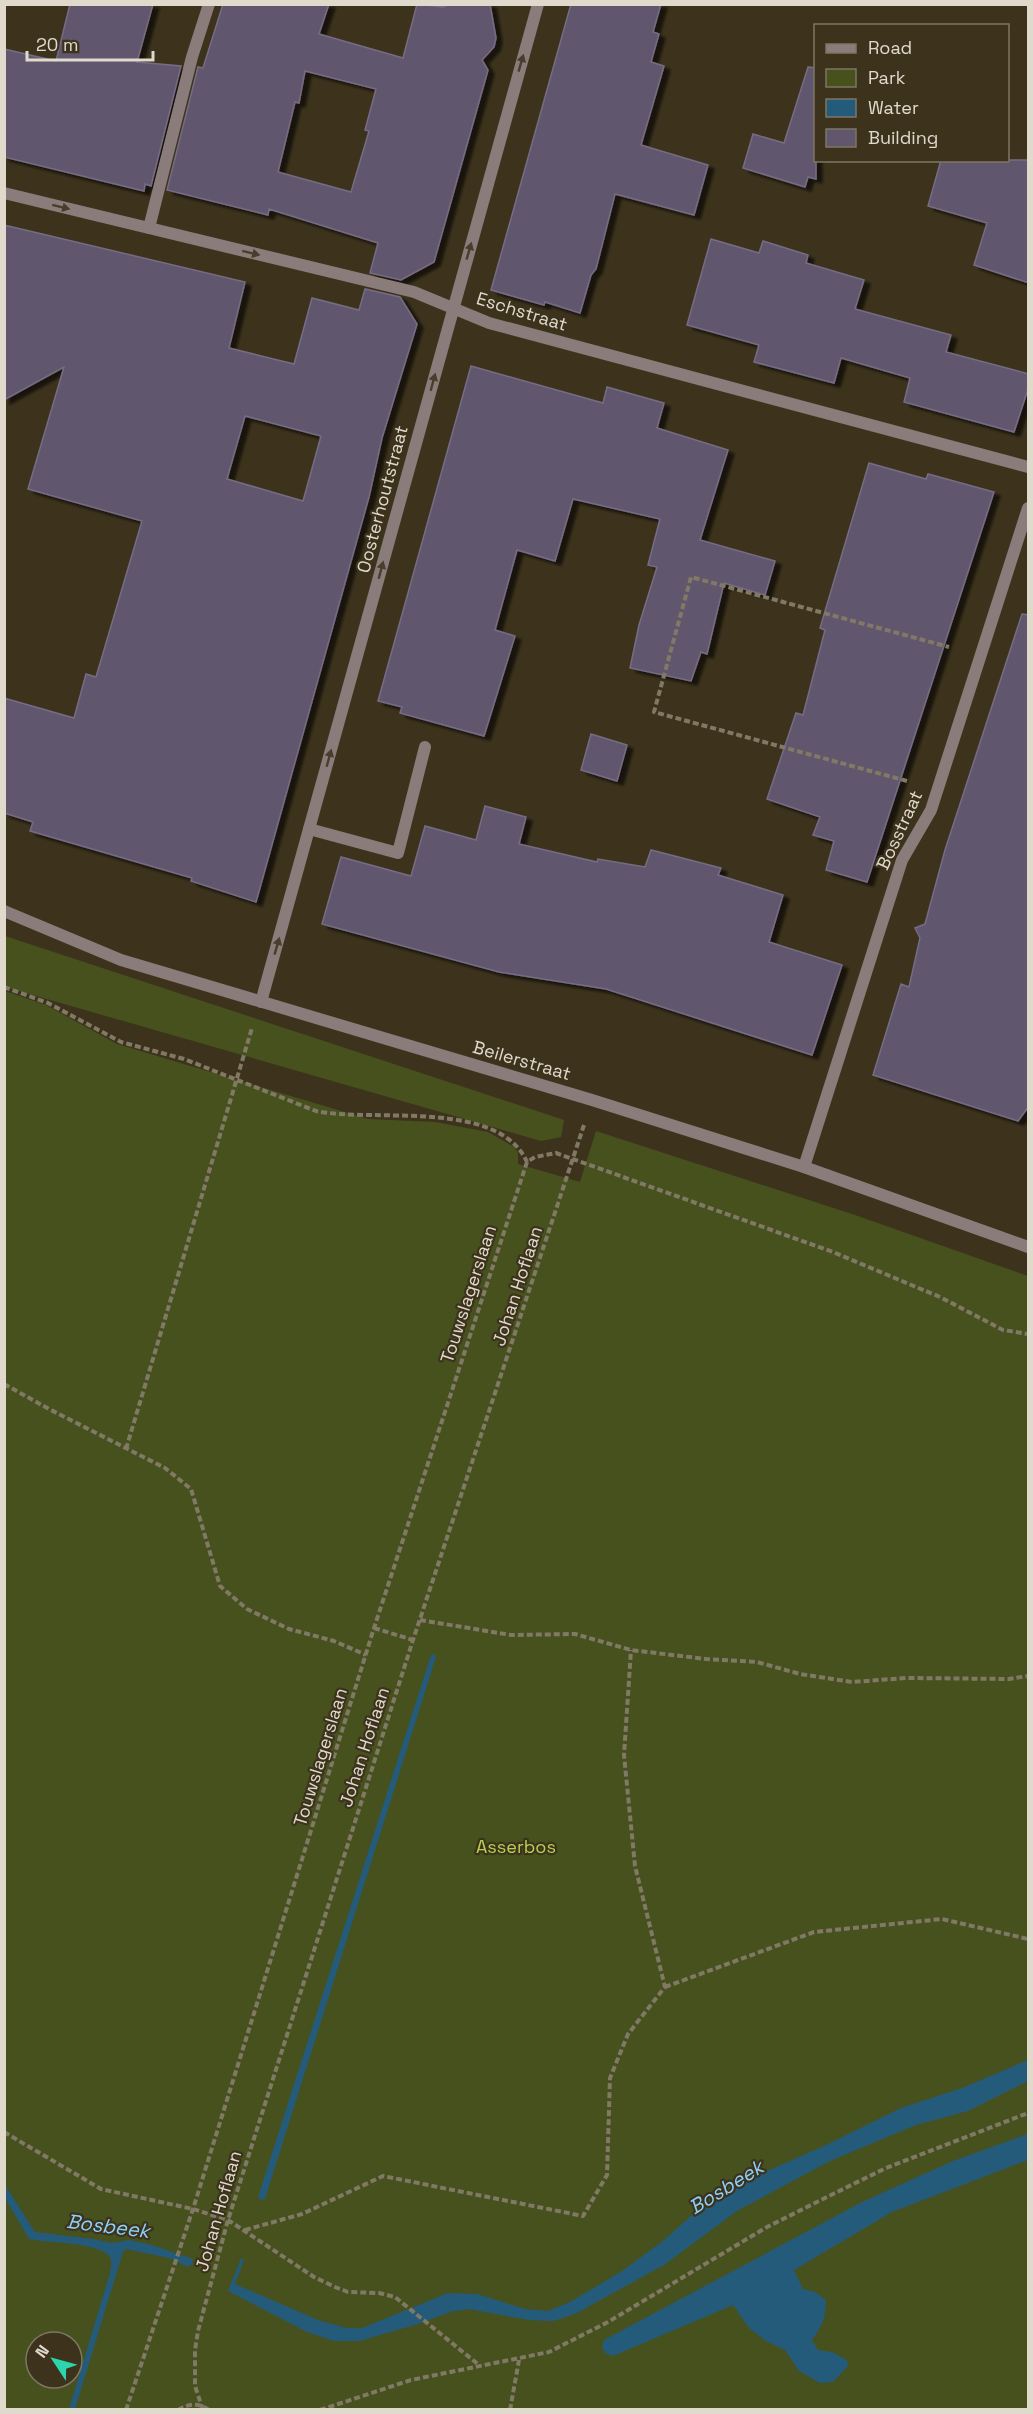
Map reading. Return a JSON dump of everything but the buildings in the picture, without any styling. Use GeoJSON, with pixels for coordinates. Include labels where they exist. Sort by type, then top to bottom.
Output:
{"type":"FeatureCollection","features":[{"type":"Feature","properties":{"kind":"street"},"geometry":{"type":"LineString","coordinates":[[149,228],[192,57],[209,4]]}},
{"type":"Feature","properties":{"kind":"street","name":"Oosterhoutstraat"},"geometry":{"type":"LineString","coordinates":[[261,1002],[537,4]]}},
{"type":"Feature","properties":{"kind":"street","name":"Eschstraat"},"geometry":{"type":"LineString","coordinates":[[4,193],[414,292],[489,323],[1029,467]]}},
{"type":"Feature","properties":{"kind":"street","name":"Bosstraat"},"geometry":{"type":"LineString","coordinates":[[804,1167],[902,860],[931,810],[1029,508]]}},
{"type":"Feature","properties":{"kind":"street"},"geometry":{"type":"LineString","coordinates":[[309,829],[398,853],[425,747]]}},
{"type":"Feature","properties":{"kind":"street","name":"Beilerstraat"},"geometry":{"type":"LineString","coordinates":[[4,911],[121,960],[592,1100],[804,1167],[1029,1247]]}},
{"type":"Feature","properties":{"kind":"path"},"geometry":{"type":"LineString","coordinates":[[907,781],[654,712],[691,577],[949,647]]}},
{"type":"Feature","properties":{"kind":"path"},"geometry":{"type":"LineString","coordinates":[[4,987],[48,1003],[122,1042],[184,1059],[324,1113],[418,1116],[451,1119],[490,1128],[514,1141],[527,1162],[535,1157],[556,1153],[574,1159],[833,1252],[940,1298],[1003,1330],[1029,1334]]}},
{"type":"Feature","properties":{"kind":"path"},"geometry":{"type":"LineString","coordinates":[[126,1450],[261,1002]]}},
{"type":"Feature","properties":{"kind":"path","name":"Johan Hoflaan"},"geometry":{"type":"LineString","coordinates":[[203,2409],[195,2386],[195,2350],[228,2220],[412,1640],[592,1100]]}},
{"type":"Feature","properties":{"kind":"path","name":"Touwslagerslaan"},"geometry":{"type":"LineString","coordinates":[[126,2409],[178,2247],[193,2209],[374,1628],[527,1162]]}},
{"type":"Feature","properties":{"kind":"path"},"geometry":{"type":"LineString","coordinates":[[4,1384],[126,1450],[165,1468],[191,1489],[220,1586],[248,1610],[289,1629],[334,1641],[366,1655]]}},
{"type":"Feature","properties":{"kind":"path"},"geometry":{"type":"LineString","coordinates":[[420,1620],[511,1635],[575,1634],[631,1650],[706,1659],[757,1662],[800,1674],[852,1682],[906,1678],[1009,1679],[1029,1676]]}},
{"type":"Feature","properties":{"kind":"path"},"geometry":{"type":"LineString","coordinates":[[374,1628],[412,1640]]}},
{"type":"Feature","properties":{"kind":"path"},"geometry":{"type":"LineString","coordinates":[[631,1650],[624,1755],[636,1866],[665,1987]]}},
{"type":"Feature","properties":{"kind":"path"},"geometry":{"type":"LineString","coordinates":[[245,2230],[302,2214],[383,2176],[583,2216],[607,2175],[610,2078],[628,2034],[665,1987],[814,1932],[942,1919],[1029,1939]]}},
{"type":"Feature","properties":{"kind":"path"},"geometry":{"type":"LineString","coordinates":[[320,2409],[411,2380],[519,2360],[549,2352],[572,2342],[767,2227],[886,2168],[1029,2113]]}},
{"type":"Feature","properties":{"kind":"path"},"geometry":{"type":"LineString","coordinates":[[4,2132],[101,2189],[193,2209],[228,2220],[304,2271],[335,2287],[348,2292],[388,2295],[402,2302],[480,2366]]}},
{"type":"Feature","properties":{"kind":"path"},"geometry":{"type":"LineString","coordinates":[[510,2409],[519,2360]]}},
{"type":"Feature","properties":{"kind":"path"},"geometry":{"type":"LineString","coordinates":[[178,2409],[185,2405],[200,2404],[209,2409]]}},
{"type":"Feature","properties":{"kind":"green space"},"geometry":{"type":"Polygon","coordinates":[[[5,936],[564,1120],[561,1137],[541,1141],[5,987],[5,936]]]}},
{"type":"Feature","properties":{"kind":"green space","name":"Asserbos"},"geometry":{"type":"Polygon","coordinates":[[[5,991],[46,1005],[117,1044],[368,1119],[435,1122],[488,1132],[514,1147],[518,1153],[518,1164],[580,1182],[596,1131],[855,1215],[1028,1276],[1028,2409],[5,2410],[5,991]]]}},
{"type":"Feature","properties":{"kind":"water"},"geometry":{"type":"Polygon","coordinates":[[[434,1654],[436,1657],[265,2199],[261,2200],[258,2197],[431,1655],[434,1654]]]}},
{"type":"Feature","properties":{"kind":"water"},"geometry":{"type":"Polygon","coordinates":[[[1028,2060],[1028,2081],[968,2111],[916,2125],[830,2161],[737,2211],[664,2265],[577,2313],[554,2321],[529,2320],[469,2309],[450,2312],[360,2341],[334,2341],[307,2332],[228,2291],[241,2258],[244,2260],[235,2284],[318,2320],[346,2328],[362,2328],[448,2293],[477,2294],[525,2309],[548,2311],[570,2302],[622,2271],[663,2241],[704,2204],[731,2187],[824,2146],[901,2108],[962,2088],[1028,2060]]]}},
{"type":"Feature","properties":{"kind":"water"},"geometry":{"type":"Polygon","coordinates":[[[1028,2134],[1028,2160],[892,2212],[794,2270],[803,2289],[815,2292],[826,2300],[823,2321],[812,2340],[818,2350],[832,2352],[847,2360],[848,2366],[833,2382],[820,2383],[799,2371],[785,2350],[766,2341],[749,2328],[733,2305],[613,2356],[605,2353],[602,2348],[604,2340],[862,2202],[953,2161],[1028,2134]]]}},
{"type":"Feature","properties":{"kind":"water"},"geometry":{"type":"Polygon","coordinates":[[[5,2185],[35,2232],[112,2243],[129,2240],[193,2259],[192,2264],[188,2267],[169,2258],[126,2249],[123,2252],[84,2380],[84,2359],[110,2273],[111,2259],[107,2253],[87,2246],[29,2239],[5,2198],[5,2185]]]}},
{"type":"Feature","properties":{"kind":"water"},"geometry":{"type":"Polygon","coordinates":[[[75,2390],[81,2390],[75,2409],[69,2409],[75,2390]]]}},
{"type":"Feature","properties":{"kind":"water label","name":"Bosbeek"},"geometry":{"type":"Point","coordinates":[726,2187]}},
{"type":"Feature","properties":{"kind":"water label","name":"Bosbeek"},"geometry":{"type":"Point","coordinates":[108,2226]}}]}
